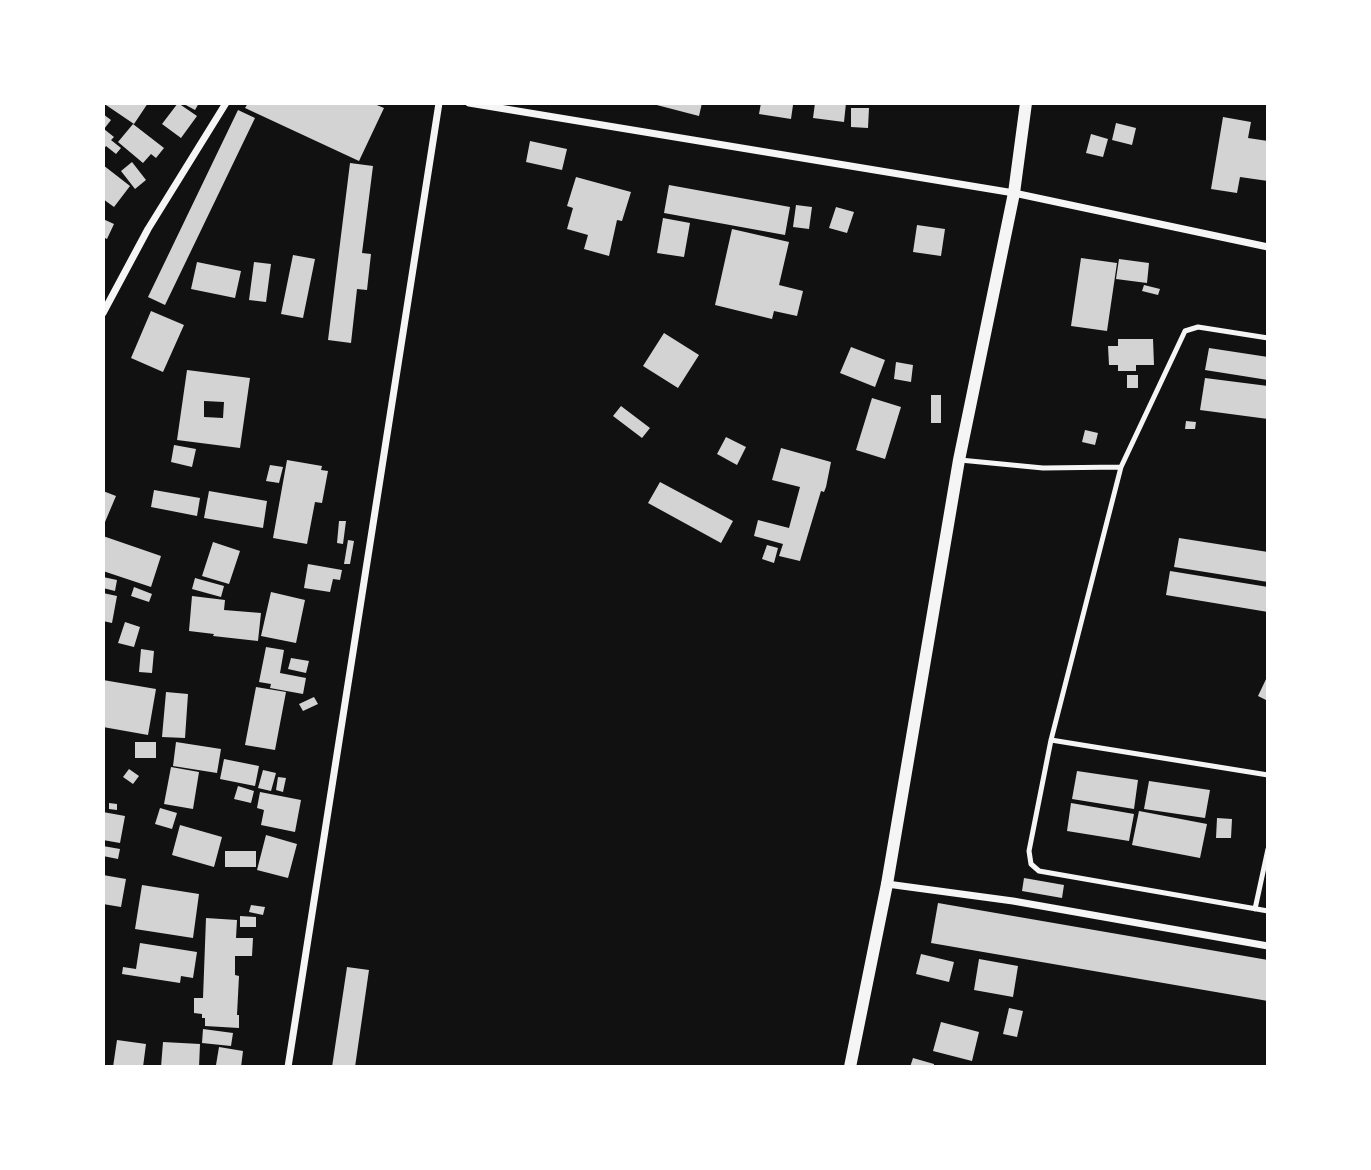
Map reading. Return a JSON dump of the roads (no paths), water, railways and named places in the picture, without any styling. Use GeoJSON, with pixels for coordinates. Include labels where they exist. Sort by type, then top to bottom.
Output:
{"type":"FeatureCollection","features":[{"type":"Feature","properties":{"kind":"street"},"geometry":{"type":"LineString","coordinates":[[103,313],[148,229],[226,103]]}},
{"type":"Feature","properties":{"kind":"street"},"geometry":{"type":"LineString","coordinates":[[288,1067],[439,103]]}},
{"type":"Feature","properties":{"kind":"street"},"geometry":{"type":"LineString","coordinates":[[469,103],[1014,193],[1268,247]]}},
{"type":"Feature","properties":{"kind":"street"},"geometry":{"type":"LineString","coordinates":[[850,1067],[887,884],[959,460],[1014,193],[1026,103]]}},
{"type":"Feature","properties":{"kind":"street"},"geometry":{"type":"LineString","coordinates":[[887,884],[1013,901],[1268,946]]}},
{"type":"Feature","properties":{"kind":"lane"},"geometry":{"type":"LineString","coordinates":[[1268,338],[1198,327],[1185,331],[1121,467],[1051,740],[1029,851],[1031,864],[1038,871],[1268,911]]}},
{"type":"Feature","properties":{"kind":"lane"},"geometry":{"type":"LineString","coordinates":[[959,460],[1043,468],[1121,467]]}},
{"type":"Feature","properties":{"kind":"lane"},"geometry":{"type":"LineString","coordinates":[[1051,740],[1268,775]]}},
{"type":"Feature","properties":{"kind":"lane"},"geometry":{"type":"LineString","coordinates":[[1255,909],[1268,849]]}}]}
